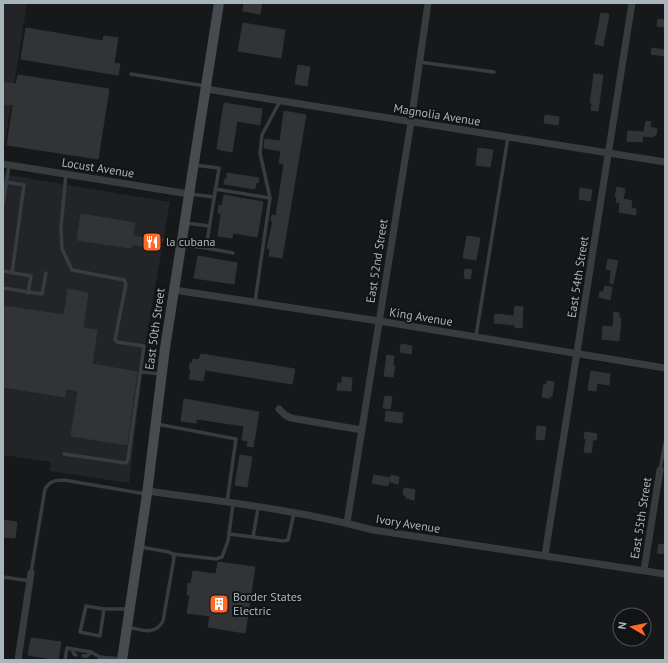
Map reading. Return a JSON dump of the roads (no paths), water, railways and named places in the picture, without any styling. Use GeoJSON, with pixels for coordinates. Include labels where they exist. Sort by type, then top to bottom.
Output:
{"type":"FeatureCollection","features":[{"type":"Feature","properties":{"kind":"main road","name":"East 50th Street"},"geometry":{"type":"LineString","coordinates":[[122,659],[148,492],[162,374],[184,222],[219,3]]}},
{"type":"Feature","properties":{"kind":"street","name":"East 52nd Street"},"geometry":{"type":"LineString","coordinates":[[347,523],[411,122],[428,3]]}},
{"type":"Feature","properties":{"kind":"street","name":"East 54th Street"},"geometry":{"type":"LineString","coordinates":[[545,555],[632,3]]}},
{"type":"Feature","properties":{"kind":"street","name":"Magnolia Avenue"},"geometry":{"type":"LineString","coordinates":[[206,88],[665,162]]}},
{"type":"Feature","properties":{"kind":"street","name":"Locust Avenue"},"geometry":{"type":"LineString","coordinates":[[6,165],[189,194]]}},
{"type":"Feature","properties":{"kind":"street","name":"King Avenue"},"geometry":{"type":"LineString","coordinates":[[174,290],[379,321],[665,368]]}},
{"type":"Feature","properties":{"kind":"street"},"geometry":{"type":"LineString","coordinates":[[279,409],[291,418],[362,430]]}},
{"type":"Feature","properties":{"kind":"street","name":"East 55th Street"},"geometry":{"type":"LineString","coordinates":[[644,570],[660,470]]}},
{"type":"Feature","properties":{"kind":"street","name":"Ivory Avenue"},"geometry":{"type":"LineString","coordinates":[[148,492],[294,513],[347,523],[373,530],[665,574]]}},
{"type":"Feature","properties":{"kind":"street"},"geometry":{"type":"LineString","coordinates":[[18,660],[31,573]]}},
{"type":"Feature","properties":{"kind":"lane"},"geometry":{"type":"LineString","coordinates":[[419,62],[494,72]]}},
{"type":"Feature","properties":{"kind":"lane"},"geometry":{"type":"LineString","coordinates":[[132,74],[206,88]]}},
{"type":"Feature","properties":{"kind":"lane"},"geometry":{"type":"LineString","coordinates":[[255,303],[270,198],[260,153],[262,135],[280,101]]}},
{"type":"Feature","properties":{"kind":"lane"},"geometry":{"type":"LineString","coordinates":[[476,338],[508,137]]}},
{"type":"Feature","properties":{"kind":"lane"},"geometry":{"type":"LineString","coordinates":[[3,205],[6,182],[6,165]]}},
{"type":"Feature","properties":{"kind":"lane"},"geometry":{"type":"LineString","coordinates":[[194,165],[219,168],[206,248]]}},
{"type":"Feature","properties":{"kind":"lane"},"geometry":{"type":"LineString","coordinates":[[64,454],[126,463],[129,452],[144,346],[117,342],[115,340],[126,284],[124,280],[72,270],[62,249],[61,227],[66,174]]}},
{"type":"Feature","properties":{"kind":"lane"},"geometry":{"type":"LineString","coordinates":[[6,182],[24,185],[12,273]]}},
{"type":"Feature","properties":{"kind":"lane"},"geometry":{"type":"LineString","coordinates":[[215,189],[270,198]]}},
{"type":"Feature","properties":{"kind":"lane"},"geometry":{"type":"LineString","coordinates":[[189,194],[214,197]]}},
{"type":"Feature","properties":{"kind":"lane"},"geometry":{"type":"LineString","coordinates":[[184,222],[209,226]]}},
{"type":"Feature","properties":{"kind":"lane"},"geometry":{"type":"LineString","coordinates":[[181,245],[234,253]]}},
{"type":"Feature","properties":{"kind":"lane"},"geometry":{"type":"LineString","coordinates":[[3,271],[31,276],[28,293]]}},
{"type":"Feature","properties":{"kind":"lane"},"geometry":{"type":"LineString","coordinates":[[3,288],[42,294],[46,272]]}},
{"type":"Feature","properties":{"kind":"lane"},"geometry":{"type":"LineString","coordinates":[[141,372],[162,374]]}},
{"type":"Feature","properties":{"kind":"lane"},"geometry":{"type":"LineString","coordinates":[[140,546],[173,554],[216,559],[222,557],[229,534],[230,503],[236,438],[156,424]]}},
{"type":"Feature","properties":{"kind":"lane"},"geometry":{"type":"LineString","coordinates":[[660,470],[665,443]]}},
{"type":"Feature","properties":{"kind":"lane"},"geometry":{"type":"LineString","coordinates":[[31,573],[45,488],[52,481],[64,480],[148,492]]}},
{"type":"Feature","properties":{"kind":"lane"},"geometry":{"type":"LineString","coordinates":[[253,537],[258,508]]}},
{"type":"Feature","properties":{"kind":"lane"},"geometry":{"type":"LineString","coordinates":[[229,534],[283,541],[288,540],[294,513]]}},
{"type":"Feature","properties":{"kind":"lane"},"geometry":{"type":"LineString","coordinates":[[127,627],[149,631],[155,631],[160,628],[163,621],[174,558],[173,554]]}},
{"type":"Feature","properties":{"kind":"lane"},"geometry":{"type":"LineString","coordinates":[[3,577],[30,581]]}},
{"type":"Feature","properties":{"kind":"lane"},"geometry":{"type":"LineString","coordinates":[[104,609],[100,636],[80,632],[86,606],[104,609],[130,609]]}},
{"type":"Feature","properties":{"kind":"lane"},"geometry":{"type":"LineString","coordinates":[[65,660],[67,648],[91,652],[100,658],[122,659]]}},
{"type":"Feature","properties":{"kind":"lane"},"geometry":{"type":"LineString","coordinates":[[72,649],[76,655]]}},
{"type":"Feature","properties":{"kind":"lane"},"geometry":{"type":"LineString","coordinates":[[83,656],[87,656],[91,652]]}},
{"type":"Feature","properties":{"kind":"place","name":"la cubana"},"geometry":{"type":"Point","coordinates":[152,242]}},
{"type":"Feature","properties":{"kind":"place","name":"Border States Electric"},"geometry":{"type":"Point","coordinates":[219,604]}}]}
